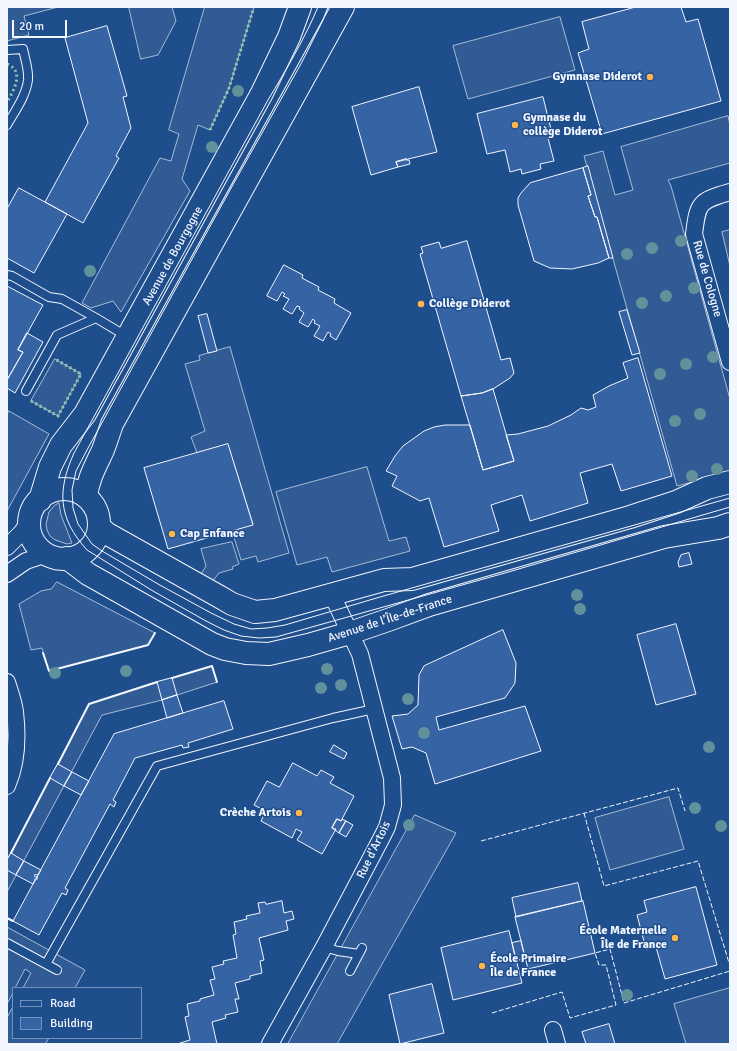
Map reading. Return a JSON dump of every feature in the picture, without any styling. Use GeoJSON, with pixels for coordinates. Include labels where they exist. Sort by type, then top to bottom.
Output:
{"type":"FeatureCollection","features":[{"type":"Feature","properties":{"kind":"street","name":"Avenue de Bourgogne"},"geometry":{"type":"LineString","coordinates":[[40,500],[50,466],[61,445],[85,414],[129,337],[262,93],[289,37],[300,7]]}},
{"type":"Feature","properties":{"kind":"street"},"geometry":{"type":"LineString","coordinates":[[86,497],[90,476],[102,451],[112,424],[343,7]]}},
{"type":"Feature","properties":{"kind":"street","name":"Rue de Cologne"},"geometry":{"type":"LineString","coordinates":[[730,192],[709,198],[702,205],[696,213],[694,234],[730,362]]}},
{"type":"Feature","properties":{"kind":"street"},"geometry":{"type":"LineString","coordinates":[[99,526],[112,536],[232,604],[255,612],[275,610],[384,580],[412,579],[471,563],[676,502],[707,488],[730,482]]}},
{"type":"Feature","properties":{"kind":"street"},"geometry":{"type":"LineString","coordinates":[[7,574],[26,562],[57,556],[74,557],[87,550],[92,544],[97,536],[99,526],[95,507],[86,497],[72,490],[55,490],[46,494],[32,510],[30,520],[31,535],[39,548],[57,556]]}},
{"type":"Feature","properties":{"kind":"street"},"geometry":{"type":"LineString","coordinates":[[7,547],[22,532],[30,520]]}},
{"type":"Feature","properties":{"kind":"street","name":"Avenue de l’Île-de-France"},"geometry":{"type":"LineString","coordinates":[[57,556],[197,637],[225,649],[246,653],[268,654],[308,645],[350,633],[429,605],[664,537],[718,528],[730,524]]}},
{"type":"Feature","properties":{"kind":"street","name":"Rue d'Artois"},"geometry":{"type":"LineString","coordinates":[[270,1044],[382,837],[387,827],[393,805],[392,778],[360,654],[332,595]]}},
{"type":"Feature","properties":{"kind":"street"},"geometry":{"type":"LineString","coordinates":[[7,682],[15,711],[17,747],[15,760],[7,786]]}},
{"type":"Feature","properties":{"kind":"lane"},"geometry":{"type":"LineString","coordinates":[[7,50],[23,49],[28,81],[22,98],[7,125]]}},
{"type":"Feature","properties":{"kind":"lane"},"geometry":{"type":"LineString","coordinates":[[7,275],[12,276],[49,297],[62,299],[129,337]]}},
{"type":"Feature","properties":{"kind":"lane"},"geometry":{"type":"LineString","coordinates":[[26,391],[57,335],[96,318]]}},
{"type":"Feature","properties":{"kind":"lane"},"geometry":{"type":"LineString","coordinates":[[46,964],[157,766],[333,718],[374,709]]}},
{"type":"Feature","properties":{"kind":"lane"},"geometry":{"type":"LineString","coordinates":[[7,943],[57,970]]}},
{"type":"Feature","properties":{"kind":"lane"},"geometry":{"type":"LineString","coordinates":[[324,946],[338,951],[361,951],[350,970]]}},
{"type":"Feature","properties":{"kind":"shaded area"},"geometry":{"type":"Polygon","coordinates":[[[7,7],[58,7],[24,16],[29,35],[7,41],[7,7]]]}},
{"type":"Feature","properties":{"kind":"shaded area"},"geometry":{"type":"Polygon","coordinates":[[[129,7],[172,7],[176,21],[158,55],[141,59],[129,7]]]}},
{"type":"Feature","properties":{"kind":"shaded area"},"geometry":{"type":"Polygon","coordinates":[[[205,7],[254,7],[229,88],[210,130],[198,125],[182,179],[190,191],[121,312],[113,301],[91,308],[82,303],[160,158],[171,161],[179,134],[169,130],[205,7]]]}},
{"type":"Feature","properties":{"kind":"shaded area"},"geometry":{"type":"Polygon","coordinates":[[[560,17],[575,70],[468,99],[453,46],[560,17]]]}},
{"type":"Feature","properties":{"kind":"shaded area"},"geometry":{"type":"Polygon","coordinates":[[[728,116],[730,125],[730,163],[668,180],[671,186],[730,399],[730,472],[677,486],[584,156],[603,151],[615,195],[633,190],[621,147],[728,116]]]}},
{"type":"Feature","properties":{"kind":"shaded area"},"geometry":{"type":"Polygon","coordinates":[[[730,230],[730,266],[722,232],[730,230]]]}},
{"type":"Feature","properties":{"kind":"shaded area"},"geometry":{"type":"Polygon","coordinates":[[[230,347],[289,553],[258,562],[256,556],[241,560],[232,531],[253,524],[228,445],[197,453],[191,437],[205,431],[185,364],[200,360],[199,356],[230,347]]]}},
{"type":"Feature","properties":{"kind":"shaded area"},"geometry":{"type":"Polygon","coordinates":[[[55,359],[81,374],[58,416],[31,401],[55,359]]]}},
{"type":"Feature","properties":{"kind":"shaded area"},"geometry":{"type":"Polygon","coordinates":[[[9,411],[49,434],[7,511],[7,415],[9,411]]]}},
{"type":"Feature","properties":{"kind":"shaded area"},"geometry":{"type":"Polygon","coordinates":[[[367,467],[389,541],[406,537],[410,551],[332,572],[327,557],[297,565],[276,492],[367,467]]]}},
{"type":"Feature","properties":{"kind":"shaded area"},"geometry":{"type":"Polygon","coordinates":[[[59,503],[61,515],[72,543],[67,544],[55,540],[50,536],[47,530],[46,524],[49,512],[59,503]]]}},
{"type":"Feature","properties":{"kind":"shaded area"},"geometry":{"type":"Polygon","coordinates":[[[232,542],[239,564],[232,567],[233,569],[219,573],[208,587],[198,579],[206,566],[201,549],[232,542]]]}},
{"type":"Feature","properties":{"kind":"shaded area"},"geometry":{"type":"Polygon","coordinates":[[[57,582],[155,633],[148,645],[49,671],[42,648],[31,650],[19,604],[41,591],[51,589],[57,582]]]}},
{"type":"Feature","properties":{"kind":"shaded area"},"geometry":{"type":"Polygon","coordinates":[[[212,666],[217,682],[162,700],[102,715],[7,892],[7,860],[89,704],[212,666]]]}},
{"type":"Feature","properties":{"kind":"shaded area"},"geometry":{"type":"Polygon","coordinates":[[[669,797],[684,849],[610,870],[595,818],[669,797]]]}},
{"type":"Feature","properties":{"kind":"shaded area"},"geometry":{"type":"Polygon","coordinates":[[[415,815],[456,833],[337,1044],[288,1044],[415,815]]]}},
{"type":"Feature","properties":{"kind":"shaded area"},"geometry":{"type":"Polygon","coordinates":[[[7,927],[85,970],[76,987],[24,987],[31,973],[25,969],[16,987],[12,987],[12,995],[7,1004],[7,927]]]}},
{"type":"Feature","properties":{"kind":"shaded area"},"geometry":{"type":"Polygon","coordinates":[[[730,988],[730,1044],[686,1044],[674,1004],[730,988]]]}},
{"type":"Feature","properties":{"kind":"shaded area"},"geometry":{"type":"Polygon","coordinates":[[[12,1009],[12,1039],[48,1039],[45,1044],[7,1044],[7,1018],[12,1009]]]}},
{"type":"Feature","properties":{"kind":"building","name":"Gymnase Diderot"},"geometry":{"type":"Polygon","coordinates":[[[636,7],[681,7],[686,22],[698,19],[721,101],[602,134],[578,53],[589,49],[582,22],[636,7]]]}},
{"type":"Feature","properties":{"kind":"building"},"geometry":{"type":"Polygon","coordinates":[[[107,26],[127,96],[123,97],[131,128],[116,156],[119,158],[83,223],[45,202],[88,123],[65,38],[107,26]]]}},
{"type":"Feature","properties":{"kind":"building"},"geometry":{"type":"Polygon","coordinates":[[[419,87],[437,152],[396,162],[398,167],[371,175],[352,107],[419,87]]]}},
{"type":"Feature","properties":{"kind":"building","name":"Gymnase du collège Diderot"},"geometry":{"type":"Polygon","coordinates":[[[543,97],[553,137],[548,138],[554,161],[540,164],[541,169],[522,174],[521,169],[510,172],[505,150],[487,154],[477,114],[543,97]]]}},
{"type":"Feature","properties":{"kind":"building"},"geometry":{"type":"Polygon","coordinates":[[[406,159],[409,160],[410,164],[398,167],[396,162],[406,159]]]}},
{"type":"Feature","properties":{"kind":"building"},"geometry":{"type":"Polygon","coordinates":[[[588,166],[613,258],[609,258],[597,217],[595,217],[588,196],[591,195],[583,168],[588,166]]]}},
{"type":"Feature","properties":{"kind":"building"},"geometry":{"type":"Polygon","coordinates":[[[583,168],[591,195],[588,196],[595,217],[597,217],[609,258],[598,263],[572,269],[550,268],[534,261],[518,205],[518,198],[530,183],[583,168]]]}},
{"type":"Feature","properties":{"kind":"building"},"geometry":{"type":"Polygon","coordinates":[[[19,188],[67,214],[34,273],[7,258],[7,209],[19,188]]]}},
{"type":"Feature","properties":{"kind":"building"},"geometry":{"type":"Polygon","coordinates":[[[467,241],[501,360],[510,358],[514,373],[510,378],[493,389],[482,393],[461,396],[420,254],[423,253],[421,247],[439,242],[441,248],[467,241]]]}},
{"type":"Feature","properties":{"kind":"building"},"geometry":{"type":"Polygon","coordinates":[[[284,265],[303,275],[302,278],[319,287],[318,290],[335,299],[334,303],[351,313],[336,340],[330,336],[331,334],[328,332],[323,341],[314,336],[320,326],[314,323],[315,321],[313,319],[308,327],[299,322],[304,313],[299,309],[300,307],[297,306],[292,314],[283,309],[289,299],[283,296],[285,294],[282,292],[277,301],[267,296],[284,265]]]}},
{"type":"Feature","properties":{"kind":"building"},"geometry":{"type":"Polygon","coordinates":[[[7,286],[43,305],[18,350],[23,352],[7,380],[7,286]]]}},
{"type":"Feature","properties":{"kind":"building"},"geometry":{"type":"Polygon","coordinates":[[[627,310],[640,353],[632,355],[619,312],[627,310]]]}},
{"type":"Feature","properties":{"kind":"building"},"geometry":{"type":"Polygon","coordinates":[[[207,314],[217,351],[208,353],[198,316],[207,314]]]}},
{"type":"Feature","properties":{"kind":"building"},"geometry":{"type":"Polygon","coordinates":[[[27,333],[43,342],[15,393],[7,388],[7,380],[23,352],[18,350],[27,333]]]}},
{"type":"Feature","properties":{"kind":"building"},"geometry":{"type":"Polygon","coordinates":[[[638,358],[672,476],[621,491],[612,464],[580,473],[588,503],[530,521],[522,495],[491,505],[499,531],[444,547],[429,498],[420,501],[392,486],[397,476],[386,471],[395,456],[403,446],[424,431],[434,427],[445,425],[470,425],[483,470],[514,461],[506,435],[518,434],[548,426],[571,415],[581,408],[588,410],[596,407],[593,395],[628,378],[623,363],[638,358]]]}},
{"type":"Feature","properties":{"kind":"building"},"geometry":{"type":"Polygon","coordinates":[[[493,389],[514,461],[483,470],[461,396],[482,393],[493,389]]]}},
{"type":"Feature","properties":{"kind":"building"},"geometry":{"type":"Polygon","coordinates":[[[228,444],[253,525],[168,549],[144,468],[228,444]]]}},
{"type":"Feature","properties":{"kind":"building"},"geometry":{"type":"Polygon","coordinates":[[[689,553],[692,564],[679,567],[678,562],[681,555],[689,553]]]}},
{"type":"Feature","properties":{"kind":"building"},"geometry":{"type":"Polygon","coordinates":[[[676,624],[696,694],[656,705],[637,635],[676,624]]]}},
{"type":"Feature","properties":{"kind":"building"},"geometry":{"type":"Polygon","coordinates":[[[503,630],[516,663],[515,683],[505,698],[436,717],[439,730],[525,706],[541,751],[435,784],[426,753],[412,747],[402,749],[392,716],[408,714],[418,705],[419,675],[424,666],[503,630]]]}},
{"type":"Feature","properties":{"kind":"building"},"geometry":{"type":"Polygon","coordinates":[[[172,678],[177,695],[162,700],[157,682],[172,678]]]}},
{"type":"Feature","properties":{"kind":"building"},"geometry":{"type":"Polygon","coordinates":[[[177,695],[183,713],[167,718],[162,700],[177,695]]]}},
{"type":"Feature","properties":{"kind":"building"},"geometry":{"type":"Polygon","coordinates":[[[224,701],[233,729],[188,743],[189,747],[183,748],[182,745],[135,758],[113,800],[116,802],[114,807],[110,804],[65,888],[68,890],[66,895],[62,893],[39,935],[13,921],[114,734],[224,701]]]}},
{"type":"Feature","properties":{"kind":"building"},"geometry":{"type":"Polygon","coordinates":[[[334,745],[347,753],[344,759],[330,752],[334,745]]]}},
{"type":"Feature","properties":{"kind":"building"},"geometry":{"type":"Polygon","coordinates":[[[293,763],[317,776],[321,770],[334,777],[330,783],[354,796],[341,821],[337,819],[332,828],[336,829],[322,854],[297,840],[302,832],[296,829],[292,838],[261,821],[266,811],[254,805],[267,781],[279,787],[293,763]]]}},
{"type":"Feature","properties":{"kind":"building"},"geometry":{"type":"Polygon","coordinates":[[[58,764],[72,772],[64,786],[50,778],[58,764]]]}},
{"type":"Feature","properties":{"kind":"building"},"geometry":{"type":"Polygon","coordinates":[[[72,772],[89,781],[81,795],[64,786],[72,772]]]}},
{"type":"Feature","properties":{"kind":"building"},"geometry":{"type":"Polygon","coordinates":[[[337,819],[346,821],[339,833],[332,828],[337,819]]]}},
{"type":"Feature","properties":{"kind":"building"},"geometry":{"type":"Polygon","coordinates":[[[346,821],[353,825],[346,837],[339,833],[346,821]]]}},
{"type":"Feature","properties":{"kind":"building"},"geometry":{"type":"Polygon","coordinates":[[[11,853],[24,861],[16,875],[7,870],[7,860],[11,853]]]}},
{"type":"Feature","properties":{"kind":"building"},"geometry":{"type":"Polygon","coordinates":[[[24,861],[41,870],[33,884],[16,875],[24,861]]]}},
{"type":"Feature","properties":{"kind":"building"},"geometry":{"type":"Polygon","coordinates":[[[578,883],[582,901],[516,917],[512,898],[578,883]]]}},
{"type":"Feature","properties":{"kind":"building"},"geometry":{"type":"Polygon","coordinates":[[[696,887],[717,965],[665,979],[656,947],[646,949],[637,915],[647,912],[644,901],[696,887]]]}},
{"type":"Feature","properties":{"kind":"building"},"geometry":{"type":"Polygon","coordinates":[[[282,901],[284,913],[292,911],[294,919],[286,921],[288,930],[259,938],[264,960],[260,961],[262,973],[250,976],[250,979],[235,983],[239,999],[235,999],[238,1012],[225,1015],[226,1018],[212,1022],[217,1044],[177,1044],[190,1040],[185,1017],[189,1016],[187,1004],[200,1001],[200,999],[214,995],[210,980],[215,979],[212,967],[224,964],[223,961],[237,958],[233,935],[236,934],[234,922],[247,919],[246,916],[260,913],[258,903],[265,902],[266,904],[282,901]]]}},
{"type":"Feature","properties":{"kind":"building"},"geometry":{"type":"Polygon","coordinates":[[[583,901],[595,953],[528,969],[515,917],[583,901]]]}},
{"type":"Feature","properties":{"kind":"building"},"geometry":{"type":"Polygon","coordinates":[[[509,931],[522,983],[453,1000],[441,948],[509,931]]]}},
{"type":"Feature","properties":{"kind":"building"},"geometry":{"type":"Polygon","coordinates":[[[521,941],[525,958],[516,961],[512,943],[521,941]]]}},
{"type":"Feature","properties":{"kind":"building"},"geometry":{"type":"Polygon","coordinates":[[[432,984],[444,1033],[400,1044],[389,995],[432,984]]]}},
{"type":"Feature","properties":{"kind":"building"},"geometry":{"type":"Polygon","coordinates":[[[609,1024],[615,1044],[586,1044],[582,1032],[609,1024]]]}},
{"type":"Feature","properties":{"kind":"tram line"},"geometry":{"type":"LineString","coordinates":[[318,7],[294,55],[74,453],[68,467],[65,480],[63,504],[70,527],[77,538],[87,550],[153,591],[206,621],[241,636],[259,638],[276,637],[505,573],[730,507]]}},
{"type":"Feature","properties":{"kind":"tram line"},"geometry":{"type":"LineString","coordinates":[[328,7],[302,62],[76,471],[72,490],[73,508],[78,524],[92,544],[158,584],[211,613],[234,624],[251,629],[267,628],[285,625],[730,498]]}},
{"type":"Feature","properties":{"kind":"hedge"},"geometry":{"type":"LineString","coordinates":[[210,130],[229,88],[254,7]]}},
{"type":"Feature","properties":{"kind":"hedge"},"geometry":{"type":"LineString","coordinates":[[7,64],[16,71],[17,76],[15,87],[7,102]]}},
{"type":"Feature","properties":{"kind":"hedge"},"geometry":{"type":"LineString","coordinates":[[31,401],[58,416],[81,374],[55,359]]}},
{"type":"Feature","properties":{"kind":"fence"},"geometry":{"type":"LineString","coordinates":[[481,841],[678,788],[685,811]]}},
{"type":"Feature","properties":{"kind":"fence"},"geometry":{"type":"LineString","coordinates":[[584,813],[604,886],[698,861],[730,966]]}},
{"type":"Feature","properties":{"kind":"fence"},"geometry":{"type":"LineString","coordinates":[[492,1013],[562,992],[570,1018],[616,1005],[606,965],[599,965],[595,953],[610,949],[624,1003],[730,971]]}},
{"type":"Feature","properties":{"kind":"wall"},"geometry":{"type":"LineString","coordinates":[[43,653],[49,671],[148,645],[155,633]]}},
{"type":"Feature","properties":{"kind":"wall"},"geometry":{"type":"LineString","coordinates":[[172,678],[212,666],[217,682]]}},
{"type":"Feature","properties":{"kind":"wall"},"geometry":{"type":"LineString","coordinates":[[58,764],[89,704],[157,682]]}},
{"type":"Feature","properties":{"kind":"wall"},"geometry":{"type":"LineString","coordinates":[[11,853],[50,778]]}},
{"type":"Feature","properties":{"kind":"wall"},"geometry":{"type":"LineString","coordinates":[[7,918],[13,921]]}},
{"type":"Feature","properties":{"kind":"place","name":"Gymnase Diderot"},"geometry":{"type":"Point","coordinates":[650,77]}},
{"type":"Feature","properties":{"kind":"place","name":"Gymnase du collège Diderot"},"geometry":{"type":"Point","coordinates":[515,125]}},
{"type":"Feature","properties":{"kind":"place","name":"Collège Diderot"},"geometry":{"type":"Point","coordinates":[421,304]}},
{"type":"Feature","properties":{"kind":"place","name":"Cap Enfance"},"geometry":{"type":"Point","coordinates":[172,534]}},
{"type":"Feature","properties":{"kind":"place","name":"Crèche Artois"},"geometry":{"type":"Point","coordinates":[299,813]}},
{"type":"Feature","properties":{"kind":"place","name":"École Maternelle Île de France"},"geometry":{"type":"Point","coordinates":[675,938]}},
{"type":"Feature","properties":{"kind":"place","name":"École Primaire Île de France"},"geometry":{"type":"Point","coordinates":[482,966]}}]}
